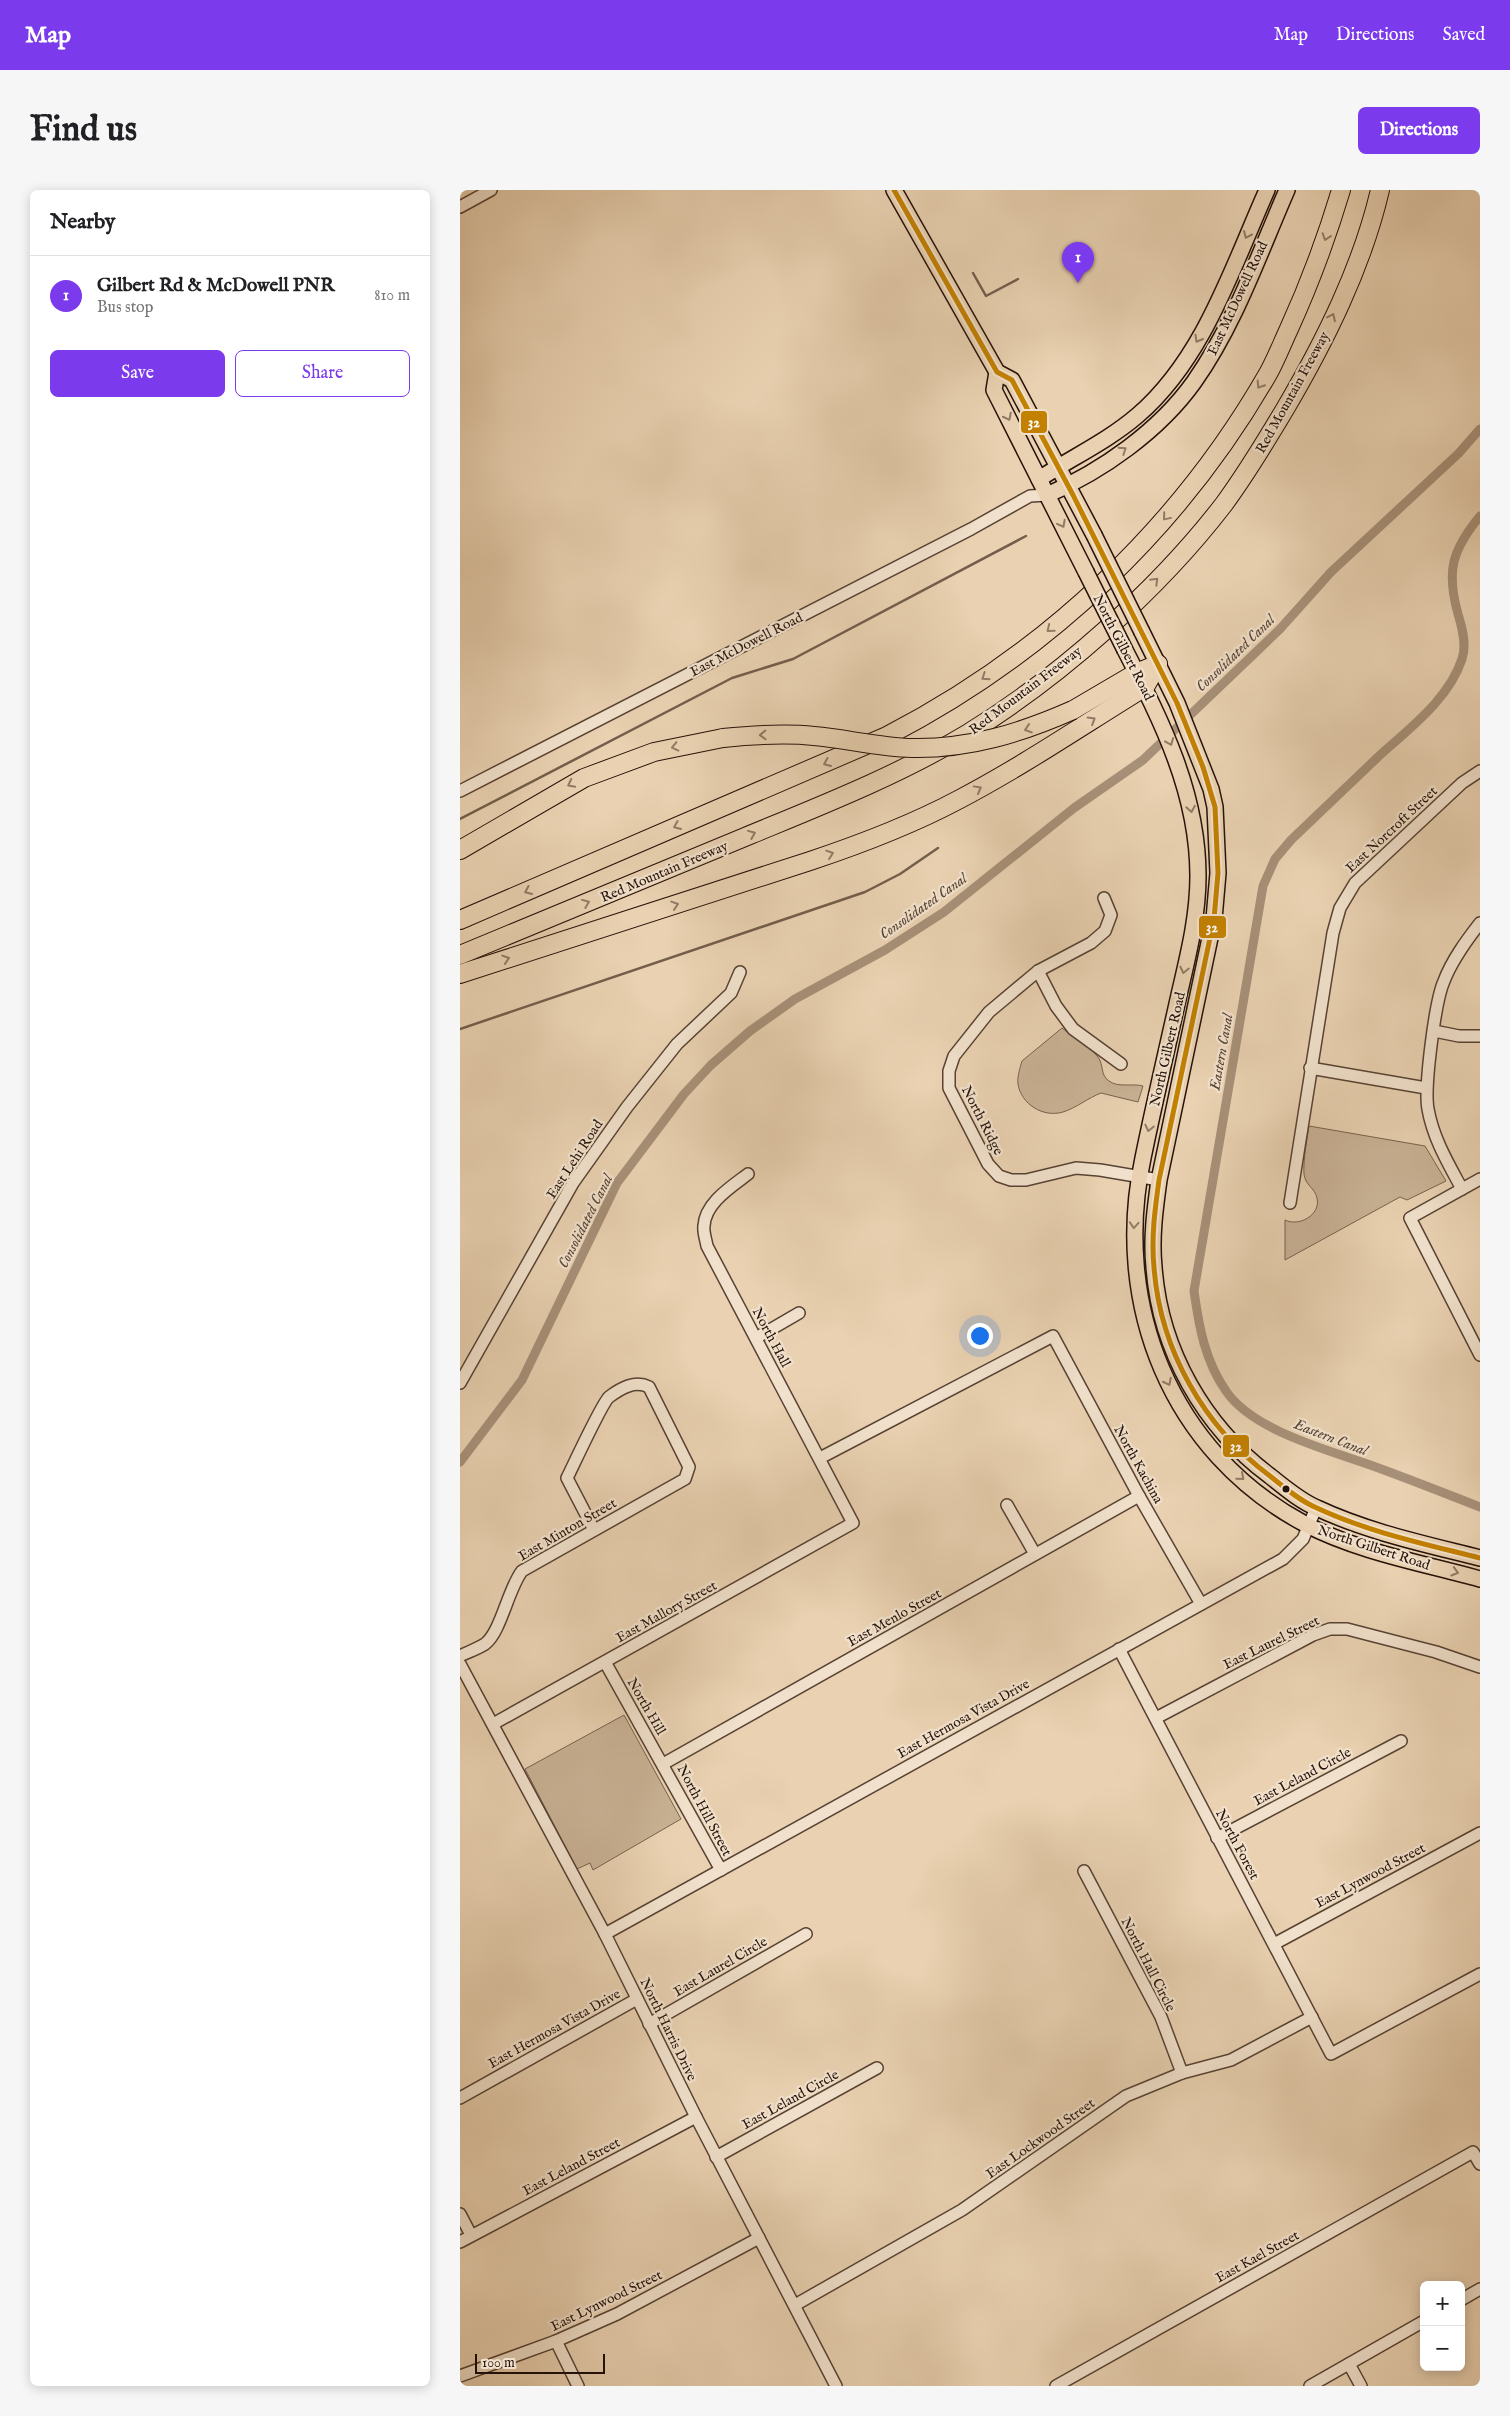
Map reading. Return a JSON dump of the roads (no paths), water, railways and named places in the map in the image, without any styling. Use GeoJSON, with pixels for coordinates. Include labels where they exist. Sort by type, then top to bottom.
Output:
{"type":"FeatureCollection","features":[{"type":"Feature","properties":{"kind":"highway"},"geometry":{"type":"LineString","coordinates":[[460,920],[886,736],[915,721],[981,680],[1025,650],[1080,605],[1142,546],[1202,475],[1269,371],[1313,276],[1341,190]]}},
{"type":"Feature","properties":{"kind":"highway","name":"Red Mountain Freeway"},"geometry":{"type":"LineString","coordinates":[[460,955],[839,798],[907,767],[992,717],[1072,657],[1127,610],[1167,569],[1224,503],[1248,469],[1314,358],[1358,258],[1380,190]]}},
{"type":"Feature","properties":{"kind":"highway"},"geometry":{"type":"LineString","coordinates":[[460,974],[810,861],[886,834],[943,808],[996,779],[1141,680],[1158,664]]}},
{"type":"Feature","properties":{"kind":"highway"},"geometry":{"type":"LineString","coordinates":[[460,850],[584,778],[654,752],[723,738],[792,734],[912,748],[959,745],[1022,731],[1141,680]]}},
{"type":"Feature","properties":{"kind":"main road","name":"North Gilbert Road"},"geometry":{"type":"LineString","coordinates":[[894,190],[997,372],[1012,380],[1094,535],[1177,703],[1194,744],[1215,807],[1218,893],[1159,1180],[1154,1214],[1154,1268],[1166,1328],[1194,1394],[1214,1423],[1252,1463],[1316,1508],[1390,1534],[1480,1558]]}},
{"type":"Feature","properties":{"kind":"main road","name":"East McDowell Road"},"geometry":{"type":"LineString","coordinates":[[1038,479],[1118,431],[1137,416],[1169,383],[1206,326],[1266,190]]}},
{"type":"Feature","properties":{"kind":"main road","name":"East McDowell Road"},"geometry":{"type":"LineString","coordinates":[[1047,495],[1068,486],[1130,445],[1152,428],[1193,383],[1223,335],[1287,190]]}},
{"type":"Feature","properties":{"kind":"main road","name":"North Gilbert Road"},"geometry":{"type":"LineString","coordinates":[[997,372],[994,390],[1162,721],[1188,793],[1195,832],[1198,874],[1196,912],[1139,1177],[1134,1237],[1138,1291],[1145,1325],[1168,1384],[1186,1414],[1207,1443],[1232,1470],[1262,1496],[1308,1525],[1384,1553],[1480,1579]]}},
{"type":"Feature","properties":{"kind":"street"},"geometry":{"type":"LineString","coordinates":[[460,207],[491,190]]}},
{"type":"Feature","properties":{"kind":"street"},"geometry":{"type":"LineString","coordinates":[[1030,496],[1038,479]]}},
{"type":"Feature","properties":{"kind":"street","name":"East McDowell Road"},"geometry":{"type":"LineString","coordinates":[[460,791],[971,529],[1030,496],[1047,495]]}},
{"type":"Feature","properties":{"kind":"street","name":"East Norcroft Street"},"geometry":{"type":"LineString","coordinates":[[1290,1203],[1310,1068],[1333,933],[1340,908],[1355,882],[1379,858],[1462,783],[1480,771]]}},
{"type":"Feature","properties":{"kind":"street","name":"North Ridge"},"geometry":{"type":"LineString","coordinates":[[1104,898],[1111,915],[1104,931],[1091,943],[1038,971],[989,1012],[964,1041],[954,1056],[949,1071],[950,1088],[988,1164],[999,1176],[1011,1180],[1026,1180],[1076,1168],[1159,1180]]}},
{"type":"Feature","properties":{"kind":"street"},"geometry":{"type":"LineString","coordinates":[[1462,1189],[1432,1130],[1427,1107],[1426,1088],[1443,982],[1458,955],[1480,923]]}},
{"type":"Feature","properties":{"kind":"street"},"geometry":{"type":"LineString","coordinates":[[1038,971],[1056,1006],[1073,1029],[1121,1064]]}},
{"type":"Feature","properties":{"kind":"street","name":"East Lehi Road"},"geometry":{"type":"LineString","coordinates":[[460,1383],[573,1183],[592,1153],[677,1044],[732,993],[740,972]]}},
{"type":"Feature","properties":{"kind":"street"},"geometry":{"type":"LineString","coordinates":[[1434,1031],[1458,1036],[1480,1036]]}},
{"type":"Feature","properties":{"kind":"street"},"geometry":{"type":"LineString","coordinates":[[1310,1068],[1426,1088]]}},
{"type":"Feature","properties":{"kind":"street","name":"North Hall"},"geometry":{"type":"LineString","coordinates":[[748,1174],[720,1196],[710,1208],[704,1226],[707,1246],[853,1522]]}},
{"type":"Feature","properties":{"kind":"street"},"geometry":{"type":"LineString","coordinates":[[1480,1179],[1410,1218],[1480,1355]]}},
{"type":"Feature","properties":{"kind":"street"},"geometry":{"type":"LineString","coordinates":[[756,1338],[799,1313]]}},
{"type":"Feature","properties":{"kind":"street","name":"North Kachina"},"geometry":{"type":"LineString","coordinates":[[820,1458],[1053,1336],[1139,1496],[1201,1604]]}},
{"type":"Feature","properties":{"kind":"street","name":"East Minton Street"},"geometry":{"type":"LineString","coordinates":[[460,1656],[486,1643],[494,1631],[514,1581],[522,1571],[594,1530],[685,1478],[689,1467],[649,1387],[641,1383],[635,1383],[608,1398],[567,1478],[594,1530]]}},
{"type":"Feature","properties":{"kind":"street","name":"East Menlo Street"},"geometry":{"type":"LineString","coordinates":[[663,1764],[1139,1496]]}},
{"type":"Feature","properties":{"kind":"street"},"geometry":{"type":"LineString","coordinates":[[1007,1505],[1035,1554]]}},
{"type":"Feature","properties":{"kind":"street","name":"East Hermosa Vista Drive"},"geometry":{"type":"LineString","coordinates":[[605,1934],[1283,1559],[1296,1548],[1316,1508]]}},
{"type":"Feature","properties":{"kind":"street","name":"East Mallory Street"},"geometry":{"type":"LineString","coordinates":[[493,1724],[853,1522]]}},
{"type":"Feature","properties":{"kind":"street","name":"East Laurel Street"},"geometry":{"type":"LineString","coordinates":[[1156,1718],[1313,1635],[1330,1629],[1347,1628],[1367,1633],[1436,1652],[1480,1667]]}},
{"type":"Feature","properties":{"kind":"street","name":"North Forest"},"geometry":{"type":"LineString","coordinates":[[1119,1649],[1331,2054],[1480,1974]]}},
{"type":"Feature","properties":{"kind":"street","name":"North Hill"},"geometry":{"type":"LineString","coordinates":[[605,1662],[663,1764]]}},
{"type":"Feature","properties":{"kind":"street","name":"North Harris Drive"},"geometry":{"type":"LineString","coordinates":[[460,1664],[605,1934],[696,2118],[836,2386]]}},
{"type":"Feature","properties":{"kind":"street","name":"East Leland Circle"},"geometry":{"type":"LineString","coordinates":[[1217,1838],[1402,1741]]}},
{"type":"Feature","properties":{"kind":"street","name":"North Hill Street"},"geometry":{"type":"LineString","coordinates":[[663,1764],[720,1870]]}},
{"type":"Feature","properties":{"kind":"street","name":"East Lynwood Street"},"geometry":{"type":"LineString","coordinates":[[1274,1944],[1480,1834]]}},
{"type":"Feature","properties":{"kind":"street","name":"North Hall Circle"},"geometry":{"type":"LineString","coordinates":[[1084,1871],[1161,2017],[1182,2073]]}},
{"type":"Feature","properties":{"kind":"street","name":"East Laurel Circle"},"geometry":{"type":"LineString","coordinates":[[649,2024],[806,1934]]}},
{"type":"Feature","properties":{"kind":"street","name":"East Hermosa Vista Drive"},"geometry":{"type":"LineString","coordinates":[[460,2098],[637,1999]]}},
{"type":"Feature","properties":{"kind":"street","name":"East Lockwood Street"},"geometry":{"type":"LineString","coordinates":[[795,2305],[962,2210],[1126,2096],[1182,2073],[1232,2060],[1312,2016]]}},
{"type":"Feature","properties":{"kind":"street","name":"East Leland Circle"},"geometry":{"type":"LineString","coordinates":[[716,2157],[877,2068]]}},
{"type":"Feature","properties":{"kind":"street","name":"East Leland Street"},"geometry":{"type":"LineString","coordinates":[[460,2242],[696,2118]]}},
{"type":"Feature","properties":{"kind":"street","name":"East Kael Street"},"geometry":{"type":"LineString","coordinates":[[1056,2386],[1473,2152],[1480,2164]]}},
{"type":"Feature","properties":{"kind":"street"},"geometry":{"type":"LineString","coordinates":[[460,2214],[472,2235]]}},
{"type":"Feature","properties":{"kind":"street","name":"East Lynwood Street"},"geometry":{"type":"LineString","coordinates":[[460,2376],[556,2341],[617,2314],[759,2238]]}},
{"type":"Feature","properties":{"kind":"street"},"geometry":{"type":"LineString","coordinates":[[1465,2298],[1480,2289]]}},
{"type":"Feature","properties":{"kind":"street"},"geometry":{"type":"LineString","coordinates":[[1310,2386],[1420,2323]]}},
{"type":"Feature","properties":{"kind":"street"},"geometry":{"type":"LineString","coordinates":[[556,2341],[578,2386]]}},
{"type":"Feature","properties":{"kind":"street"},"geometry":{"type":"LineString","coordinates":[[1349,2364],[1361,2386]]}},
{"type":"Feature","properties":{"kind":"waterway"},"geometry":{"type":"LineString","coordinates":[[973,273],[986,296],[1018,279]]}},
{"type":"Feature","properties":{"kind":"waterway","name":"Consolidated Canal"},"geometry":{"type":"LineString","coordinates":[[460,1462],[522,1380],[617,1183],[684,1094],[711,1065],[750,1031],[795,999],[885,950],[944,912],[1074,808],[1143,760],[1280,629],[1331,572],[1458,454],[1480,429]]}},
{"type":"Feature","properties":{"kind":"waterway","name":"Eastern Canal"},"geometry":{"type":"LineString","coordinates":[[1480,516],[1463,540],[1454,562],[1452,573],[1454,599],[1464,642],[1462,659],[1456,674],[1448,687],[1427,712],[1291,840],[1275,859],[1263,886],[1194,1291],[1198,1318],[1208,1356],[1219,1380],[1238,1405],[1254,1417],[1293,1438],[1480,1507]]}},
{"type":"Feature","properties":{"kind":"waterway"},"geometry":{"type":"LineString","coordinates":[[460,819],[732,678],[793,659],[1026,536]]}},
{"type":"Feature","properties":{"kind":"waterway"},"geometry":{"type":"LineString","coordinates":[[460,1029],[865,892],[900,874],[938,848]]}},
{"type":"Feature","properties":{"kind":"place","name":"Gilbert Rd & McDowell PNR"},"geometry":{"type":"Point","coordinates":[1078,283]}}]}
